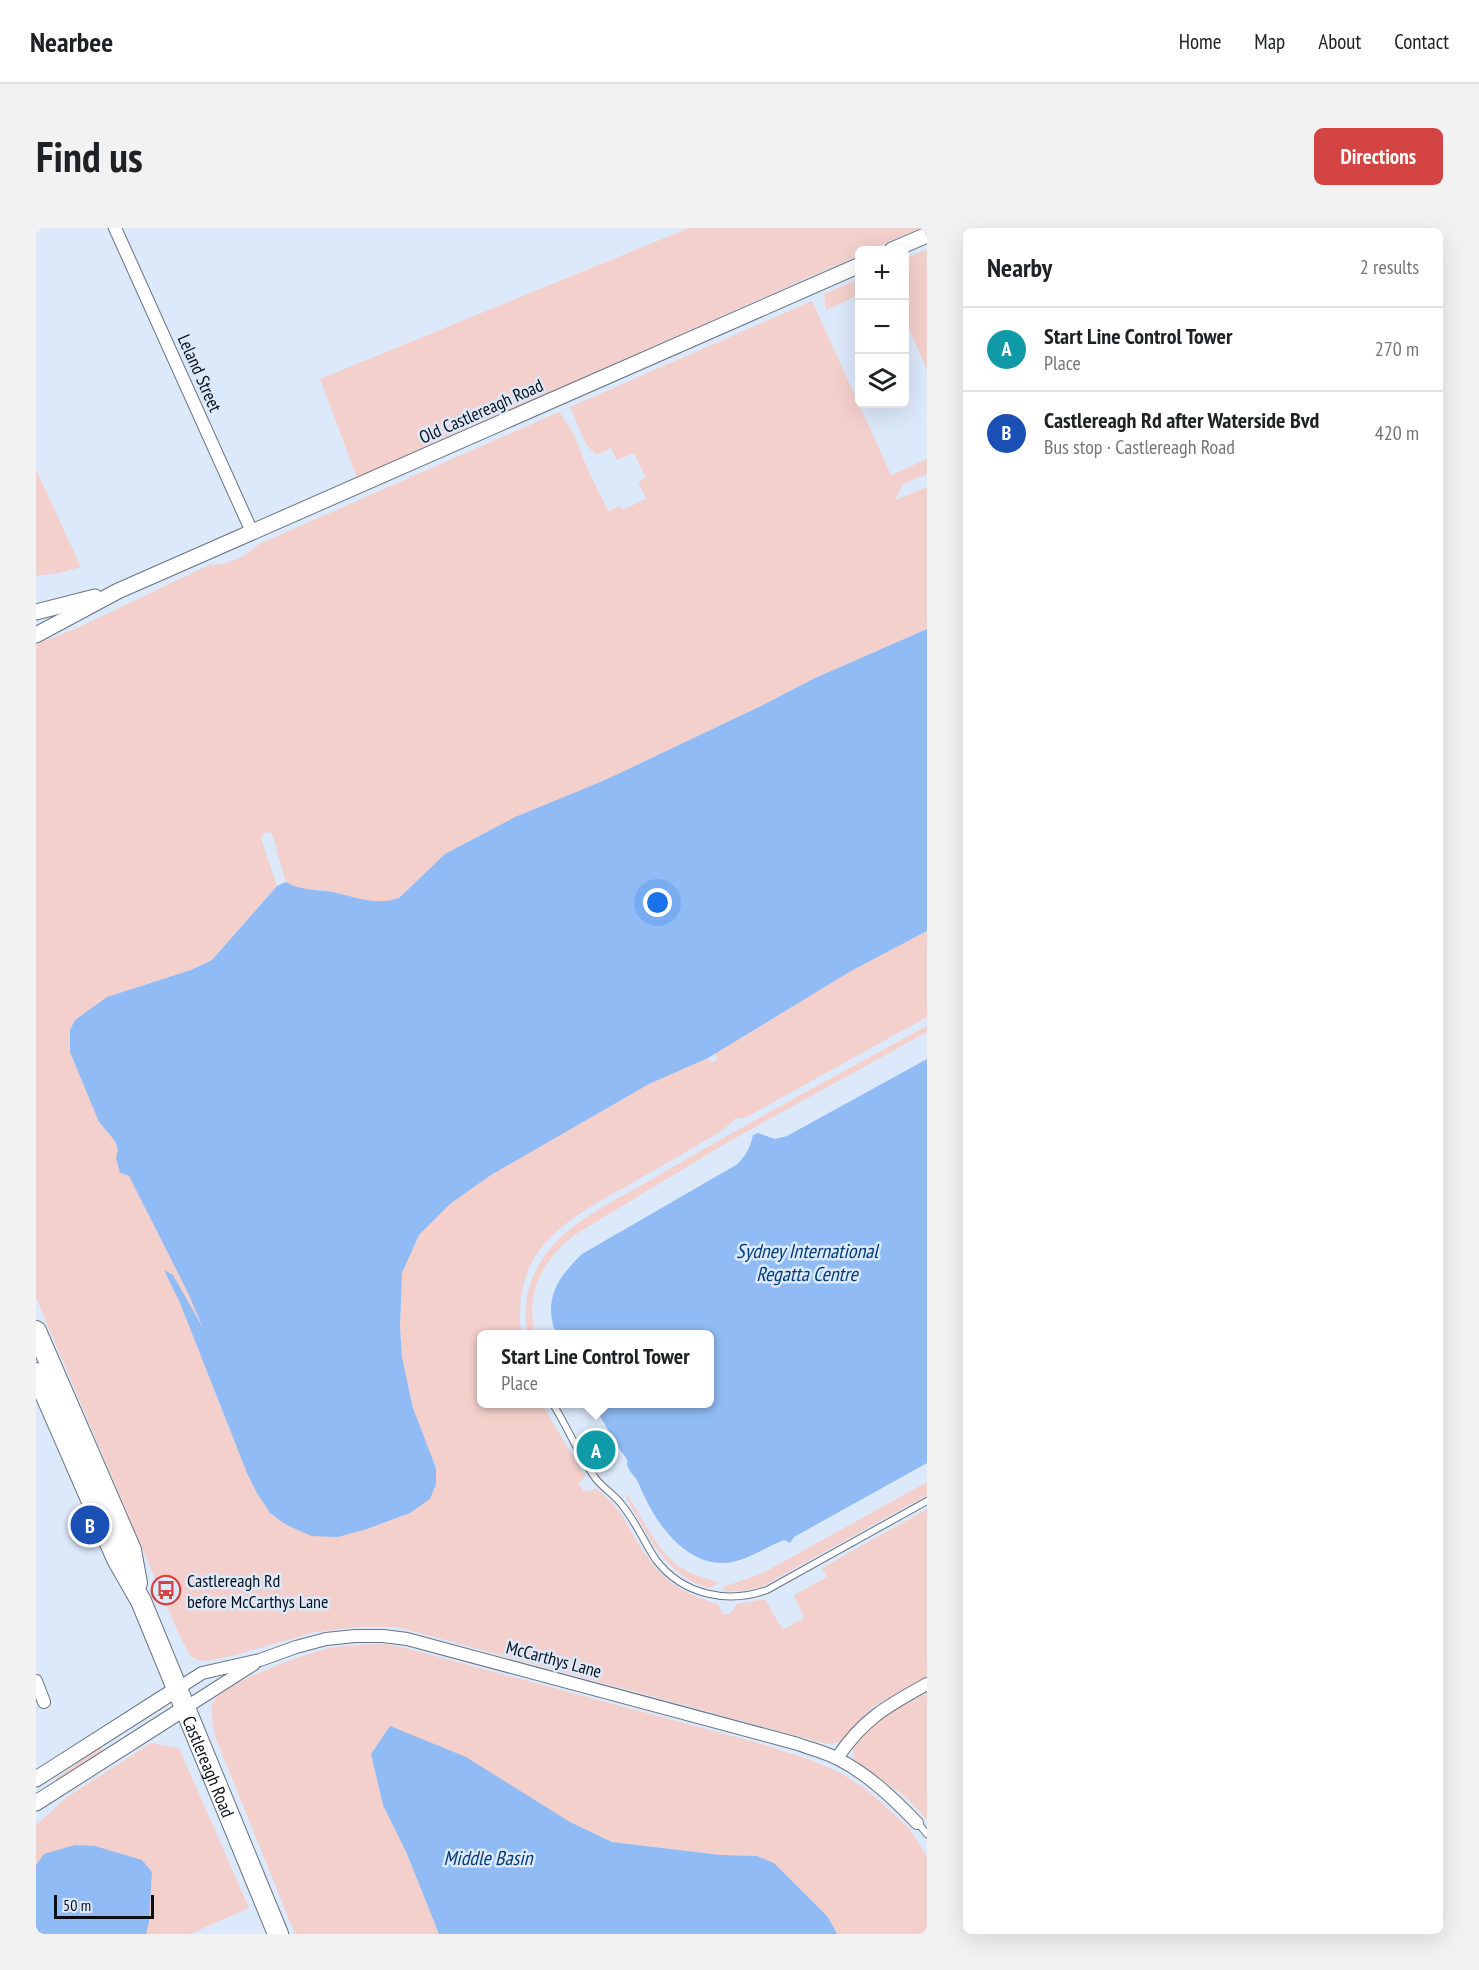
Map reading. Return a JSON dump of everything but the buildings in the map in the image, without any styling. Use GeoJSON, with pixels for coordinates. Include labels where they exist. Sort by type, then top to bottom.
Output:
{"type":"FeatureCollection","features":[{"type":"Feature","properties":{"kind":"main road","name":"Castlereagh Road"},"geometry":{"type":"LineString","coordinates":[[36,1331],[131,1550],[141,1600]]}},
{"type":"Feature","properties":{"kind":"main road","name":"Castlereagh Road"},"geometry":{"type":"LineString","coordinates":[[36,1373],[117,1559],[141,1600],[278,1934]]}},
{"type":"Feature","properties":{"kind":"street","name":"Leland Street"},"geometry":{"type":"LineString","coordinates":[[115,228],[252,532]]}},
{"type":"Feature","properties":{"kind":"street"},"geometry":{"type":"LineString","coordinates":[[901,246],[927,235]]}},
{"type":"Feature","properties":{"kind":"street","name":"Old Castlereagh Road"},"geometry":{"type":"LineString","coordinates":[[36,635],[118,591],[855,267]]}},
{"type":"Feature","properties":{"kind":"street","name":"Old Castlereagh Road"},"geometry":{"type":"LineString","coordinates":[[36,612],[118,591]]}},
{"type":"Feature","properties":{"kind":"street","name":"McCarthys Lane"},"geometry":{"type":"LineString","coordinates":[[177,1689],[202,1673],[260,1660],[326,1639],[374,1636],[407,1639],[798,1744],[837,1758],[870,1779],[917,1822]]}},
{"type":"Feature","properties":{"kind":"street","name":"McCarthys Lane"},"geometry":{"type":"LineString","coordinates":[[185,1708],[260,1660]]}},
{"type":"Feature","properties":{"kind":"street"},"geometry":{"type":"LineString","coordinates":[[36,1681],[44,1702]]}},
{"type":"Feature","properties":{"kind":"street"},"geometry":{"type":"LineString","coordinates":[[837,1758],[872,1716],[927,1684]]}},
{"type":"Feature","properties":{"kind":"street"},"geometry":{"type":"LineString","coordinates":[[36,1779],[177,1689]]}},
{"type":"Feature","properties":{"kind":"street"},"geometry":{"type":"LineString","coordinates":[[37,1802],[185,1708]]}},
{"type":"Feature","properties":{"kind":"lane"},"geometry":{"type":"LineString","coordinates":[[555,1408],[596,1479],[622,1504],[666,1571],[685,1585],[712,1595],[741,1597],[767,1590],[927,1501]]}},
{"type":"Feature","properties":{"kind":"lane"},"geometry":{"type":"LineString","coordinates":[[917,1822],[927,1834]]}},
{"type":"Feature","properties":{"kind":"shaded area"},"geometry":{"type":"Polygon","coordinates":[[[689,228],[921,228],[879,246],[855,246],[855,257],[357,478],[320,379],[689,228]]]}},
{"type":"Feature","properties":{"kind":"shaded area"},"geometry":{"type":"Polygon","coordinates":[[[927,249],[927,370],[909,329],[909,257],[927,249]]]}},
{"type":"Feature","properties":{"kind":"shaded area"},"geometry":{"type":"Polygon","coordinates":[[[855,281],[855,297],[826,310],[824,294],[855,281]]]}},
{"type":"Feature","properties":{"kind":"shaded area"},"geometry":{"type":"Polygon","coordinates":[[[812,301],[855,396],[855,408],[861,408],[891,475],[927,459],[927,474],[903,484],[895,500],[927,487],[927,629],[815,678],[603,781],[515,817],[445,854],[399,898],[389,902],[350,898],[333,892],[297,888],[286,882],[272,834],[267,832],[263,834],[261,838],[277,886],[212,960],[191,970],[107,997],[86,1012],[99,1122],[115,1141],[120,1173],[129,1176],[208,1337],[173,1276],[165,1271],[257,1493],[270,1513],[338,1537],[410,1513],[436,1484],[436,1468],[413,1408],[402,1357],[400,1327],[402,1273],[419,1235],[450,1204],[491,1175],[649,1084],[708,1058],[712,1063],[718,1059],[715,1054],[851,971],[927,931],[927,1017],[745,1118],[736,1118],[723,1130],[572,1219],[549,1239],[528,1270],[522,1291],[521,1330],[477,1330],[477,1408],[544,1408],[585,1477],[578,1484],[584,1491],[596,1488],[614,1504],[644,1553],[670,1581],[691,1594],[718,1604],[723,1614],[730,1614],[737,1604],[765,1599],[784,1629],[804,1618],[794,1595],[827,1577],[822,1568],[927,1509],[927,1676],[871,1708],[841,1742],[827,1744],[397,1627],[358,1627],[315,1632],[232,1656],[207,1661],[197,1660],[190,1655],[180,1637],[36,1298],[36,644],[75,629],[209,565],[236,560],[259,544],[559,412],[575,437],[608,511],[620,506],[622,510],[646,499],[638,482],[646,478],[634,453],[617,460],[611,448],[596,455],[586,444],[570,407],[812,301]]]}},
{"type":"Feature","properties":{"kind":"shaded area"},"geometry":{"type":"Polygon","coordinates":[[[36,470],[81,567],[36,576],[36,470]]]}},
{"type":"Feature","properties":{"kind":"shaded area"},"geometry":{"type":"Polygon","coordinates":[[[927,1026],[927,1032],[730,1141],[576,1234],[554,1254],[539,1278],[533,1304],[534,1330],[527,1330],[527,1300],[532,1279],[542,1259],[571,1228],[598,1210],[927,1026]]]}},
{"type":"Feature","properties":{"kind":"shaded area"},"geometry":{"type":"Polygon","coordinates":[[[927,1482],[927,1495],[761,1587],[741,1591],[723,1591],[723,1587],[763,1573],[927,1482]]]}},
{"type":"Feature","properties":{"kind":"shaded area"},"geometry":{"type":"Polygon","coordinates":[[[627,1495],[659,1546],[675,1563],[689,1572],[720,1583],[709,1588],[680,1574],[649,1538],[625,1496],[627,1495]]]}},
{"type":"Feature","properties":{"kind":"shaded area"},"geometry":{"type":"Polygon","coordinates":[[[386,1644],[758,1743],[839,1772],[866,1789],[909,1828],[927,1856],[927,1934],[837,1934],[828,1917],[774,1863],[757,1856],[721,1855],[613,1842],[570,1822],[390,1726],[371,1754],[383,1805],[407,1854],[439,1934],[295,1934],[216,1739],[212,1715],[213,1702],[219,1695],[248,1678],[304,1656],[330,1648],[386,1644]]]}},
{"type":"Feature","properties":{"kind":"shaded area"},"geometry":{"type":"Polygon","coordinates":[[[927,1693],[926,1819],[906,1797],[854,1759],[853,1748],[858,1738],[879,1719],[927,1693]]]}},
{"type":"Feature","properties":{"kind":"shaded area"},"geometry":{"type":"Polygon","coordinates":[[[151,1743],[179,1748],[249,1908],[190,1934],[36,1934],[36,1825],[67,1797],[151,1743]]]}},
{"type":"Feature","properties":{"kind":"shaded area"},"geometry":{"type":"Polygon","coordinates":[[[101,1747],[104,1752],[58,1782],[55,1779],[101,1747]]]}},
{"type":"Feature","properties":{"kind":"water"},"geometry":{"type":"Polygon","coordinates":[[[927,629],[927,931],[851,971],[708,1058],[649,1084],[491,1175],[450,1204],[419,1235],[402,1273],[400,1327],[402,1357],[413,1408],[436,1468],[436,1484],[430,1499],[410,1513],[338,1537],[311,1536],[285,1524],[270,1513],[247,1473],[180,1303],[164,1270],[173,1275],[203,1328],[188,1293],[129,1176],[120,1173],[115,1141],[99,1122],[70,1052],[70,1030],[75,1020],[107,997],[191,970],[212,960],[277,886],[286,882],[303,888],[374,901],[399,898],[445,854],[515,817],[603,781],[815,678],[927,629]]]}},
{"type":"Feature","properties":{"kind":"water","name":"Sydney International Regatta Centre"},"geometry":{"type":"Polygon","coordinates":[[[927,1059],[927,1463],[794,1537],[790,1543],[784,1540],[732,1562],[709,1561],[694,1556],[682,1547],[660,1523],[629,1469],[628,1461],[595,1408],[714,1408],[714,1330],[555,1330],[551,1311],[552,1300],[559,1281],[582,1254],[736,1165],[747,1152],[753,1135],[758,1133],[775,1139],[787,1136],[927,1059]]]}},
{"type":"Feature","properties":{"kind":"water","name":"Middle Basin"},"geometry":{"type":"Polygon","coordinates":[[[390,1726],[466,1757],[570,1822],[612,1842],[721,1855],[757,1856],[774,1863],[828,1917],[837,1934],[439,1934],[407,1854],[383,1805],[371,1754],[390,1726]]]}},
{"type":"Feature","properties":{"kind":"water"},"geometry":{"type":"Polygon","coordinates":[[[75,1845],[95,1846],[142,1860],[152,1872],[149,1922],[146,1934],[36,1934],[36,1865],[44,1854],[75,1845]]]}},
{"type":"Feature","properties":{"kind":"place","name":"Start Line Control Tower"},"geometry":{"type":"Point","coordinates":[596,1450]}},
{"type":"Feature","properties":{"kind":"place","name":"Castlereagh Rd after Waterside Bvd"},"geometry":{"type":"Point","coordinates":[90,1525]}},
{"type":"Feature","properties":{"kind":"place","name":"Castlereagh Rd before McCarthys Lane"},"geometry":{"type":"Point","coordinates":[166,1590]}}]}
